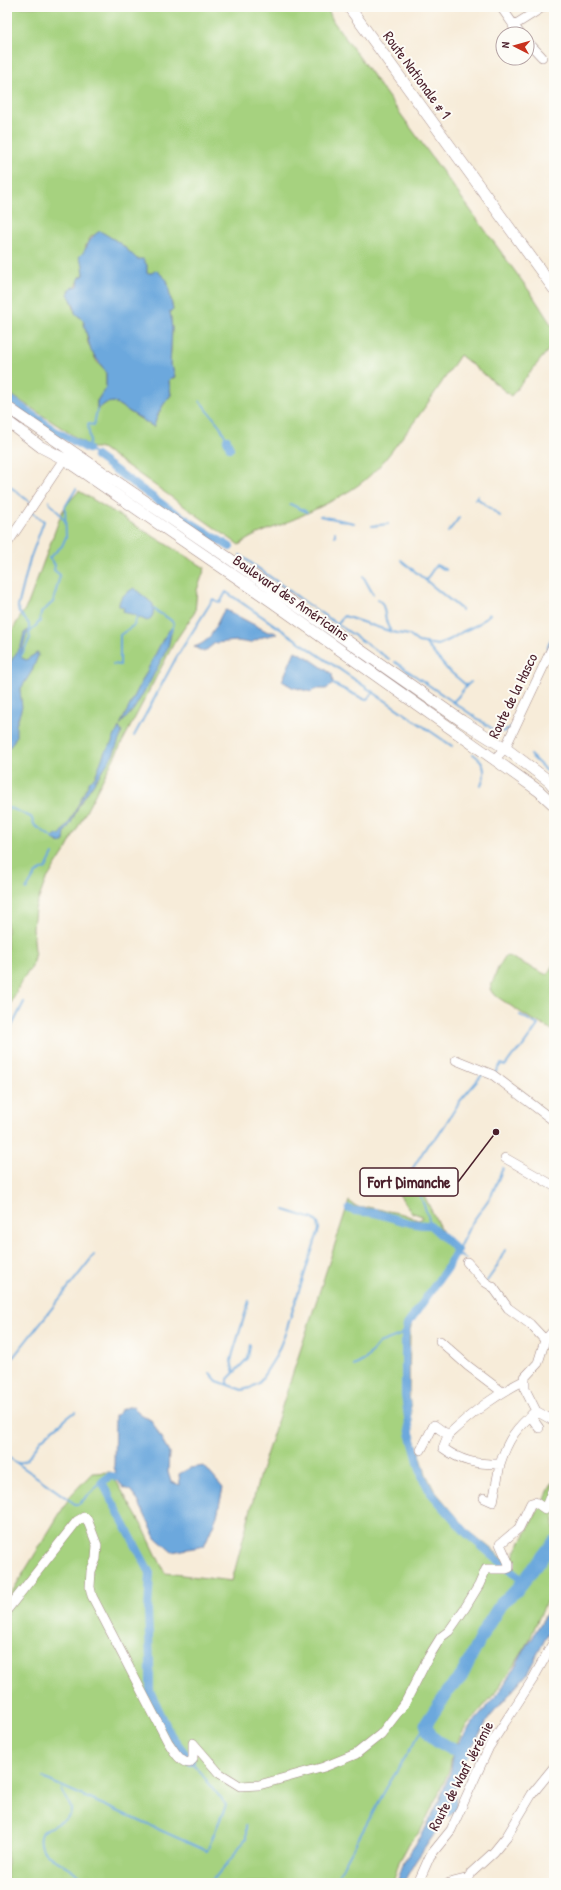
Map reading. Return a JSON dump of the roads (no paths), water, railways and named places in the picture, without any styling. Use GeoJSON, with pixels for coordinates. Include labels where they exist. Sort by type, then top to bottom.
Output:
{"type":"FeatureCollection","features":[{"type":"Feature","properties":{"kind":"main road","name":"Route Nationale # 1"},"geometry":{"type":"LineString","coordinates":[[349,7],[554,289]]}},
{"type":"Feature","properties":{"kind":"main road","name":"Boulevard des Américains"},"geometry":{"type":"LineString","coordinates":[[7,407],[240,566],[462,721],[505,748],[549,781],[554,788]]}},
{"type":"Feature","properties":{"kind":"main road","name":"Boulevard des Américains"},"geometry":{"type":"LineString","coordinates":[[7,421],[41,447],[64,459],[271,601],[495,759],[539,791],[554,805]]}},
{"type":"Feature","properties":{"kind":"street"},"geometry":{"type":"LineString","coordinates":[[501,7],[513,26],[543,7]]}},
{"type":"Feature","properties":{"kind":"street"},"geometry":{"type":"LineString","coordinates":[[535,50],[542,57]]}},
{"type":"Feature","properties":{"kind":"street"},"geometry":{"type":"LineString","coordinates":[[7,544],[64,459]]}},
{"type":"Feature","properties":{"kind":"street","name":"Route de la Hasco"},"geometry":{"type":"LineString","coordinates":[[495,759],[505,748],[554,644]]}},
{"type":"Feature","properties":{"kind":"street"},"geometry":{"type":"LineString","coordinates":[[456,1060],[493,1075],[554,1121]]}},
{"type":"Feature","properties":{"kind":"street"},"geometry":{"type":"LineString","coordinates":[[505,1158],[554,1186]]}},
{"type":"Feature","properties":{"kind":"street"},"geometry":{"type":"LineString","coordinates":[[467,1262],[485,1282],[493,1287],[508,1308],[530,1324],[546,1340]]}},
{"type":"Feature","properties":{"kind":"street"},"geometry":{"type":"LineString","coordinates":[[500,1464],[481,1464],[462,1460],[443,1448],[449,1433],[448,1434],[477,1410],[501,1392],[525,1380],[538,1363],[546,1340],[554,1330]]}},
{"type":"Feature","properties":{"kind":"street"},"geometry":{"type":"LineString","coordinates":[[440,1341],[468,1366],[501,1392]]}},
{"type":"Feature","properties":{"kind":"street"},"geometry":{"type":"LineString","coordinates":[[525,1380],[525,1389],[534,1412],[534,1421],[539,1428]]}},
{"type":"Feature","properties":{"kind":"street"},"geometry":{"type":"LineString","coordinates":[[534,1412],[554,1421]]}},
{"type":"Feature","properties":{"kind":"street"},"geometry":{"type":"LineString","coordinates":[[484,1498],[493,1502],[500,1464],[505,1447],[517,1428],[534,1412]]}},
{"type":"Feature","properties":{"kind":"street"},"geometry":{"type":"LineString","coordinates":[[421,1450],[434,1426],[449,1433]]}},
{"type":"Feature","properties":{"kind":"street"},"geometry":{"type":"LineString","coordinates":[[7,1610],[77,1521],[84,1517],[87,1519],[97,1545],[96,1558],[91,1571],[90,1587],[92,1596],[168,1742],[186,1763],[189,1763],[193,1759],[194,1743],[218,1773],[240,1786],[259,1785],[324,1767],[356,1754],[381,1734],[405,1703],[428,1658],[441,1638],[449,1631],[466,1608],[486,1569],[509,1568],[509,1564],[500,1544],[519,1528],[531,1503],[535,1502],[545,1509],[554,1486]]}},
{"type":"Feature","properties":{"kind":"street","name":"Route de Waaf Jérémie"},"geometry":{"type":"LineString","coordinates":[[421,1881],[430,1856],[451,1830],[489,1747],[533,1679],[554,1641]]}},
{"type":"Feature","properties":{"kind":"street"},"geometry":{"type":"LineString","coordinates":[[449,1883],[472,1880],[471,1874],[494,1852],[507,1836],[532,1794],[554,1767]]}},
{"type":"Feature","properties":{"kind":"water"},"geometry":{"type":"Polygon","coordinates":[[[100,231],[120,243],[137,259],[143,259],[147,265],[147,273],[152,273],[156,270],[167,280],[173,310],[170,311],[172,329],[170,365],[173,369],[175,377],[171,378],[169,381],[171,395],[165,402],[154,427],[114,402],[106,403],[97,410],[97,401],[106,387],[106,372],[91,351],[83,320],[75,313],[74,305],[68,294],[71,288],[78,286],[79,278],[84,275],[83,265],[79,257],[85,250],[90,240],[100,231]]]}},
{"type":"Feature","properties":{"kind":"water"},"geometry":{"type":"Polygon","coordinates":[[[134,588],[153,604],[153,614],[147,621],[125,613],[123,611],[124,608],[119,606],[121,598],[134,588]]]}},
{"type":"Feature","properties":{"kind":"water"},"geometry":{"type":"Polygon","coordinates":[[[226,610],[268,632],[274,632],[277,634],[263,637],[250,643],[237,641],[215,643],[204,652],[194,647],[209,637],[223,612],[226,610]]]}},
{"type":"Feature","properties":{"kind":"water"},"geometry":{"type":"Polygon","coordinates":[[[170,629],[172,629],[168,647],[151,680],[134,709],[120,725],[163,639],[170,629]]]}},
{"type":"Feature","properties":{"kind":"water"},"geometry":{"type":"Polygon","coordinates":[[[28,630],[20,657],[26,660],[38,652],[38,656],[32,671],[20,690],[22,707],[16,725],[16,737],[10,747],[7,748],[7,667],[21,646],[24,633],[28,630]]]}},
{"type":"Feature","properties":{"kind":"water"},"geometry":{"type":"Polygon","coordinates":[[[295,651],[307,657],[332,674],[333,684],[326,689],[314,689],[311,692],[292,687],[282,681],[295,651]]]}},
{"type":"Feature","properties":{"kind":"water"},"geometry":{"type":"Polygon","coordinates":[[[119,727],[122,733],[113,755],[79,805],[65,832],[64,841],[60,843],[53,839],[56,835],[60,835],[70,821],[90,781],[95,777],[105,751],[110,746],[119,727]]]}},
{"type":"Feature","properties":{"kind":"water"},"geometry":{"type":"Polygon","coordinates":[[[133,1407],[144,1417],[151,1420],[169,1452],[168,1472],[171,1482],[180,1485],[179,1474],[190,1468],[204,1466],[223,1488],[217,1516],[204,1546],[172,1552],[156,1538],[138,1501],[131,1491],[124,1488],[119,1482],[114,1467],[115,1415],[117,1415],[120,1410],[133,1407]]]}},
{"type":"Feature","properties":{"kind":"water"},"geometry":{"type":"Polygon","coordinates":[[[554,1601],[554,1622],[527,1674],[489,1718],[467,1755],[455,1791],[457,1810],[445,1819],[415,1862],[403,1883],[397,1883],[404,1861],[422,1835],[439,1801],[451,1770],[454,1749],[473,1723],[499,1693],[554,1601]]]}},
{"type":"Feature","properties":{"kind":"waterway"},"geometry":{"type":"LineString","coordinates":[[7,397],[55,431],[88,449]]}},
{"type":"Feature","properties":{"kind":"waterway"},"geometry":{"type":"LineString","coordinates":[[200,401],[220,426],[227,440]]}},
{"type":"Feature","properties":{"kind":"waterway"},"geometry":{"type":"LineString","coordinates":[[96,458],[88,447],[90,440],[88,424],[94,425],[97,410]]}},
{"type":"Feature","properties":{"kind":"waterway"},"geometry":{"type":"LineString","coordinates":[[227,440],[230,448]]}},
{"type":"Feature","properties":{"kind":"waterway"},"geometry":{"type":"LineString","coordinates":[[96,456],[169,509],[230,547]]}},
{"type":"Feature","properties":{"kind":"waterway"},"geometry":{"type":"LineString","coordinates":[[7,484],[31,503]]}},
{"type":"Feature","properties":{"kind":"waterway"},"geometry":{"type":"LineString","coordinates":[[20,658],[30,638],[29,633],[40,621],[41,613],[53,602],[60,575],[54,570],[55,565],[49,558],[62,546],[66,537],[65,507],[76,489]]}},
{"type":"Feature","properties":{"kind":"waterway"},"geometry":{"type":"LineString","coordinates":[[475,499],[478,496]]}},
{"type":"Feature","properties":{"kind":"waterway"},"geometry":{"type":"LineString","coordinates":[[477,498],[500,516]]}},
{"type":"Feature","properties":{"kind":"waterway"},"geometry":{"type":"LineString","coordinates":[[49,501],[65,521]]}},
{"type":"Feature","properties":{"kind":"waterway"},"geometry":{"type":"LineString","coordinates":[[290,504],[307,512]]}},
{"type":"Feature","properties":{"kind":"waterway"},"geometry":{"type":"LineString","coordinates":[[29,631],[29,624],[19,612],[18,607],[30,559],[44,521],[31,512]]}},
{"type":"Feature","properties":{"kind":"waterway"},"geometry":{"type":"LineString","coordinates":[[320,516],[354,523]]}},
{"type":"Feature","properties":{"kind":"waterway"},"geometry":{"type":"LineString","coordinates":[[448,532],[459,518]]}},
{"type":"Feature","properties":{"kind":"waterway"},"geometry":{"type":"LineString","coordinates":[[372,526],[388,524]]}},
{"type":"Feature","properties":{"kind":"waterway"},"geometry":{"type":"LineString","coordinates":[[240,555],[309,605],[389,659]]}},
{"type":"Feature","properties":{"kind":"waterway"},"geometry":{"type":"LineString","coordinates":[[401,560],[462,610]]}},
{"type":"Feature","properties":{"kind":"waterway"},"geometry":{"type":"LineString","coordinates":[[426,580],[436,565],[446,570]]}},
{"type":"Feature","properties":{"kind":"waterway"},"geometry":{"type":"LineString","coordinates":[[363,576],[373,594]]}},
{"type":"Feature","properties":{"kind":"waterway"},"geometry":{"type":"LineString","coordinates":[[134,736],[176,658],[213,599],[220,603],[226,592],[452,746]]}},
{"type":"Feature","properties":{"kind":"waterway"},"geometry":{"type":"LineString","coordinates":[[378,599],[383,606],[388,627],[391,631]]}},
{"type":"Feature","properties":{"kind":"waterway"},"geometry":{"type":"LineString","coordinates":[[154,609],[174,624],[170,632]]}},
{"type":"Feature","properties":{"kind":"waterway"},"geometry":{"type":"LineString","coordinates":[[337,624],[344,616],[392,632],[409,635],[418,642],[438,645],[477,625],[490,614]]}},
{"type":"Feature","properties":{"kind":"waterway"},"geometry":{"type":"LineString","coordinates":[[113,664],[120,665],[120,635],[134,625],[137,617]]}},
{"type":"Feature","properties":{"kind":"waterway"},"geometry":{"type":"LineString","coordinates":[[547,649],[554,632]]}},
{"type":"Feature","properties":{"kind":"waterway"},"geometry":{"type":"LineString","coordinates":[[426,644],[447,669],[466,685]]}},
{"type":"Feature","properties":{"kind":"waterway"},"geometry":{"type":"LineString","coordinates":[[395,662],[497,732],[505,731],[511,727]]}},
{"type":"Feature","properties":{"kind":"waterway"},"geometry":{"type":"LineString","coordinates":[[452,702],[471,682]]}},
{"type":"Feature","properties":{"kind":"waterway"},"geometry":{"type":"LineString","coordinates":[[333,684],[366,700],[374,692]]}},
{"type":"Feature","properties":{"kind":"waterway"},"geometry":{"type":"LineString","coordinates":[[473,754],[477,757],[484,768],[484,777],[481,786]]}},
{"type":"Feature","properties":{"kind":"waterway"},"geometry":{"type":"LineString","coordinates":[[530,755],[554,778]]}},
{"type":"Feature","properties":{"kind":"waterway"},"geometry":{"type":"LineString","coordinates":[[7,810],[8,808],[17,810],[31,817],[35,826],[55,839]]}},
{"type":"Feature","properties":{"kind":"waterway"},"geometry":{"type":"LineString","coordinates":[[7,817],[8,823]]}},
{"type":"Feature","properties":{"kind":"waterway"},"geometry":{"type":"LineString","coordinates":[[26,890],[36,873],[46,868],[53,854]]}},
{"type":"Feature","properties":{"kind":"waterway"},"geometry":{"type":"LineString","coordinates":[[7,1036],[24,1002]]}},
{"type":"Feature","properties":{"kind":"waterway"},"geometry":{"type":"LineString","coordinates":[[495,1073],[501,1064],[505,1066],[513,1055],[521,1049],[538,1025],[520,1015]]}},
{"type":"Feature","properties":{"kind":"waterway"},"geometry":{"type":"LineString","coordinates":[[430,1225],[411,1171],[428,1144],[438,1136],[460,1101],[483,1074]]}},
{"type":"Feature","properties":{"kind":"waterway"},"geometry":{"type":"LineString","coordinates":[[466,1259],[461,1256],[454,1257],[471,1224],[491,1196],[503,1168]]}},
{"type":"Feature","properties":{"kind":"waterway"},"geometry":{"type":"LineString","coordinates":[[349,1209],[374,1213],[416,1224],[430,1225],[457,1250],[449,1265],[407,1325],[405,1336],[405,1395],[410,1433],[422,1476],[430,1492],[467,1534],[524,1582]]}},
{"type":"Feature","properties":{"kind":"waterway"},"geometry":{"type":"LineString","coordinates":[[210,1373],[217,1381],[242,1390],[250,1388],[259,1383],[276,1356],[285,1334],[319,1229],[318,1223],[313,1219],[284,1210]]}},
{"type":"Feature","properties":{"kind":"waterway"},"geometry":{"type":"LineString","coordinates":[[487,1281],[496,1268],[505,1250]]}},
{"type":"Feature","properties":{"kind":"waterway"},"geometry":{"type":"LineString","coordinates":[[7,1365],[94,1255]]}},
{"type":"Feature","properties":{"kind":"waterway"},"geometry":{"type":"LineString","coordinates":[[234,1373],[231,1361],[249,1301]]}},
{"type":"Feature","properties":{"kind":"waterway"},"geometry":{"type":"LineString","coordinates":[[354,1366],[365,1360],[379,1343],[400,1335],[407,1325]]}},
{"type":"Feature","properties":{"kind":"waterway"},"geometry":{"type":"LineString","coordinates":[[228,1383],[228,1379],[248,1358],[250,1345]]}},
{"type":"Feature","properties":{"kind":"waterway"},"geometry":{"type":"LineString","coordinates":[[17,1463],[25,1461],[41,1440],[75,1412]]}},
{"type":"Feature","properties":{"kind":"waterway"},"geometry":{"type":"LineString","coordinates":[[7,1456],[75,1504],[79,1504],[102,1482]]}},
{"type":"Feature","properties":{"kind":"waterway"},"geometry":{"type":"LineString","coordinates":[[118,1477],[110,1476],[102,1482],[150,1573],[148,1611],[150,1691],[171,1735],[191,1761]]}},
{"type":"Feature","properties":{"kind":"waterway"},"geometry":{"type":"LineString","coordinates":[[464,1752],[446,1746],[435,1740],[431,1736],[426,1724],[447,1692],[461,1677],[483,1633],[502,1602],[516,1591],[554,1542]]}},
{"type":"Feature","properties":{"kind":"waterway"},"geometry":{"type":"LineString","coordinates":[[334,1883],[387,1787],[426,1724]]}},
{"type":"Feature","properties":{"kind":"waterway"},"geometry":{"type":"LineString","coordinates":[[43,1778],[207,1851],[226,1805],[193,1763]]}},
{"type":"Feature","properties":{"kind":"waterway"},"geometry":{"type":"LineString","coordinates":[[62,1790],[71,1809],[70,1814],[63,1821],[43,1832],[41,1836],[42,1848],[50,1857],[74,1871],[85,1883]]}},
{"type":"Feature","properties":{"kind":"waterway"},"geometry":{"type":"LineString","coordinates":[[209,1883],[221,1872],[246,1838],[246,1826]]}},
{"type":"Feature","properties":{"kind":"waterway"},"geometry":{"type":"LineString","coordinates":[[442,1883],[447,1880]]}},
{"type":"Feature","properties":{"kind":"place","name":"Fort Dimanche"},"geometry":{"type":"Point","coordinates":[496,1132]}}]}
